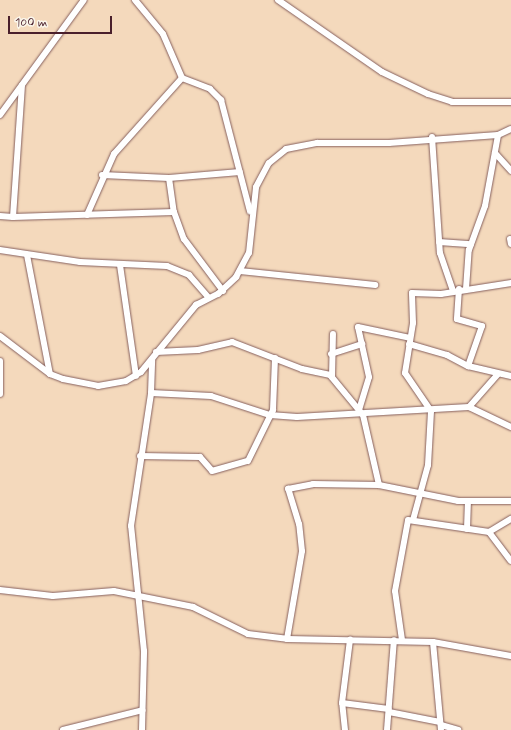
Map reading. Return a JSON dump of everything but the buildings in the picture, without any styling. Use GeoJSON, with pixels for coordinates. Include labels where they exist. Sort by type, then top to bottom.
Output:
{"type":"FeatureCollection","features":[{"type":"Feature","properties":{"kind":"street"},"geometry":{"type":"LineString","coordinates":[[0,115],[84,0]]}},
{"type":"Feature","properties":{"kind":"street"},"geometry":{"type":"LineString","coordinates":[[134,0],[162,34],[182,78],[210,89],[221,100],[251,214]]}},
{"type":"Feature","properties":{"kind":"street"},"geometry":{"type":"LineString","coordinates":[[278,0],[382,72],[416,89],[452,102],[511,102]]}},
{"type":"Feature","properties":{"kind":"street"},"geometry":{"type":"LineString","coordinates":[[88,215],[102,175],[132,131],[182,78]]}},
{"type":"Feature","properties":{"kind":"street"},"geometry":{"type":"LineString","coordinates":[[13,218],[22,85]]}},
{"type":"Feature","properties":{"kind":"street"},"geometry":{"type":"LineString","coordinates":[[0,336],[50,374],[98,386],[126,382],[136,376],[152,359],[156,352],[196,305],[223,291],[240,271],[249,253],[251,214],[261,176],[269,163],[286,149],[317,143],[389,143],[432,137],[498,135],[511,129]]}},
{"type":"Feature","properties":{"kind":"street"},"geometry":{"type":"LineString","coordinates":[[466,289],[471,244],[485,206],[498,135]]}},
{"type":"Feature","properties":{"kind":"street"},"geometry":{"type":"LineString","coordinates":[[432,137],[439,242],[456,290],[457,320],[482,326],[468,366]]}},
{"type":"Feature","properties":{"kind":"street"},"geometry":{"type":"LineString","coordinates":[[495,153],[511,171]]}},
{"type":"Feature","properties":{"kind":"street"},"geometry":{"type":"LineString","coordinates":[[102,175],[168,178],[240,172]]}},
{"type":"Feature","properties":{"kind":"street"},"geometry":{"type":"LineString","coordinates":[[168,178],[174,212],[190,248],[223,291]]}},
{"type":"Feature","properties":{"kind":"street"},"geometry":{"type":"LineString","coordinates":[[0,216],[13,218],[174,212]]}},
{"type":"Feature","properties":{"kind":"street"},"geometry":{"type":"LineString","coordinates":[[439,242],[471,244]]}},
{"type":"Feature","properties":{"kind":"street"},"geometry":{"type":"LineString","coordinates":[[0,250],[27,255],[120,265],[154,265],[179,269],[209,298]]}},
{"type":"Feature","properties":{"kind":"street"},"geometry":{"type":"LineString","coordinates":[[27,255],[50,374]]}},
{"type":"Feature","properties":{"kind":"street"},"geometry":{"type":"LineString","coordinates":[[120,265],[136,376]]}},
{"type":"Feature","properties":{"kind":"street"},"geometry":{"type":"LineString","coordinates":[[240,271],[375,285]]}},
{"type":"Feature","properties":{"kind":"street"},"geometry":{"type":"LineString","coordinates":[[413,520],[428,464],[431,411],[406,377],[412,293],[466,289],[511,282]]}},
{"type":"Feature","properties":{"kind":"street"},"geometry":{"type":"LineString","coordinates":[[361,412],[369,377],[362,344],[361,325],[381,334],[409,341],[447,355],[468,366],[511,376]]}},
{"type":"Feature","properties":{"kind":"street"},"geometry":{"type":"LineString","coordinates":[[332,377],[331,354],[333,334]]}},
{"type":"Feature","properties":{"kind":"street"},"geometry":{"type":"LineString","coordinates":[[156,352],[198,350],[232,342],[332,377],[361,412],[379,485]]}},
{"type":"Feature","properties":{"kind":"street"},"geometry":{"type":"LineString","coordinates":[[331,354],[362,344]]}},
{"type":"Feature","properties":{"kind":"street"},"geometry":{"type":"LineString","coordinates":[[140,456],[200,457],[212,471],[248,461],[273,410],[275,358]]}},
{"type":"Feature","properties":{"kind":"street"},"geometry":{"type":"LineString","coordinates":[[142,730],[143,710],[140,595],[131,526],[140,456],[151,393],[152,359]]}},
{"type":"Feature","properties":{"kind":"street"},"geometry":{"type":"LineString","coordinates":[[0,361],[0,394]]}},
{"type":"Feature","properties":{"kind":"street"},"geometry":{"type":"LineString","coordinates":[[469,407],[498,374]]}},
{"type":"Feature","properties":{"kind":"street"},"geometry":{"type":"LineString","coordinates":[[151,393],[212,396],[270,415],[431,411],[469,407],[511,426]]}},
{"type":"Feature","properties":{"kind":"street"},"geometry":{"type":"LineString","coordinates":[[287,639],[302,551],[297,514],[287,491],[313,484],[379,485],[468,501],[511,501]]}},
{"type":"Feature","properties":{"kind":"street"},"geometry":{"type":"LineString","coordinates":[[467,528],[468,501]]}},
{"type":"Feature","properties":{"kind":"street"},"geometry":{"type":"LineString","coordinates":[[402,640],[395,591],[408,520],[489,532],[511,519]]}},
{"type":"Feature","properties":{"kind":"street"},"geometry":{"type":"LineString","coordinates":[[489,532],[511,561]]}},
{"type":"Feature","properties":{"kind":"street"},"geometry":{"type":"LineString","coordinates":[[0,590],[53,596],[114,591],[140,595],[193,607],[248,634],[287,639],[402,640],[433,642],[511,656]]}},
{"type":"Feature","properties":{"kind":"street"},"geometry":{"type":"LineString","coordinates":[[346,730],[342,703],[350,640]]}},
{"type":"Feature","properties":{"kind":"street"},"geometry":{"type":"LineString","coordinates":[[387,730],[394,640]]}},
{"type":"Feature","properties":{"kind":"street"},"geometry":{"type":"LineString","coordinates":[[433,642],[440,726]]}},
{"type":"Feature","properties":{"kind":"street"},"geometry":{"type":"LineString","coordinates":[[342,703],[389,710],[458,730]]}},
{"type":"Feature","properties":{"kind":"street"},"geometry":{"type":"LineString","coordinates":[[63,730],[143,710]]}}]}
